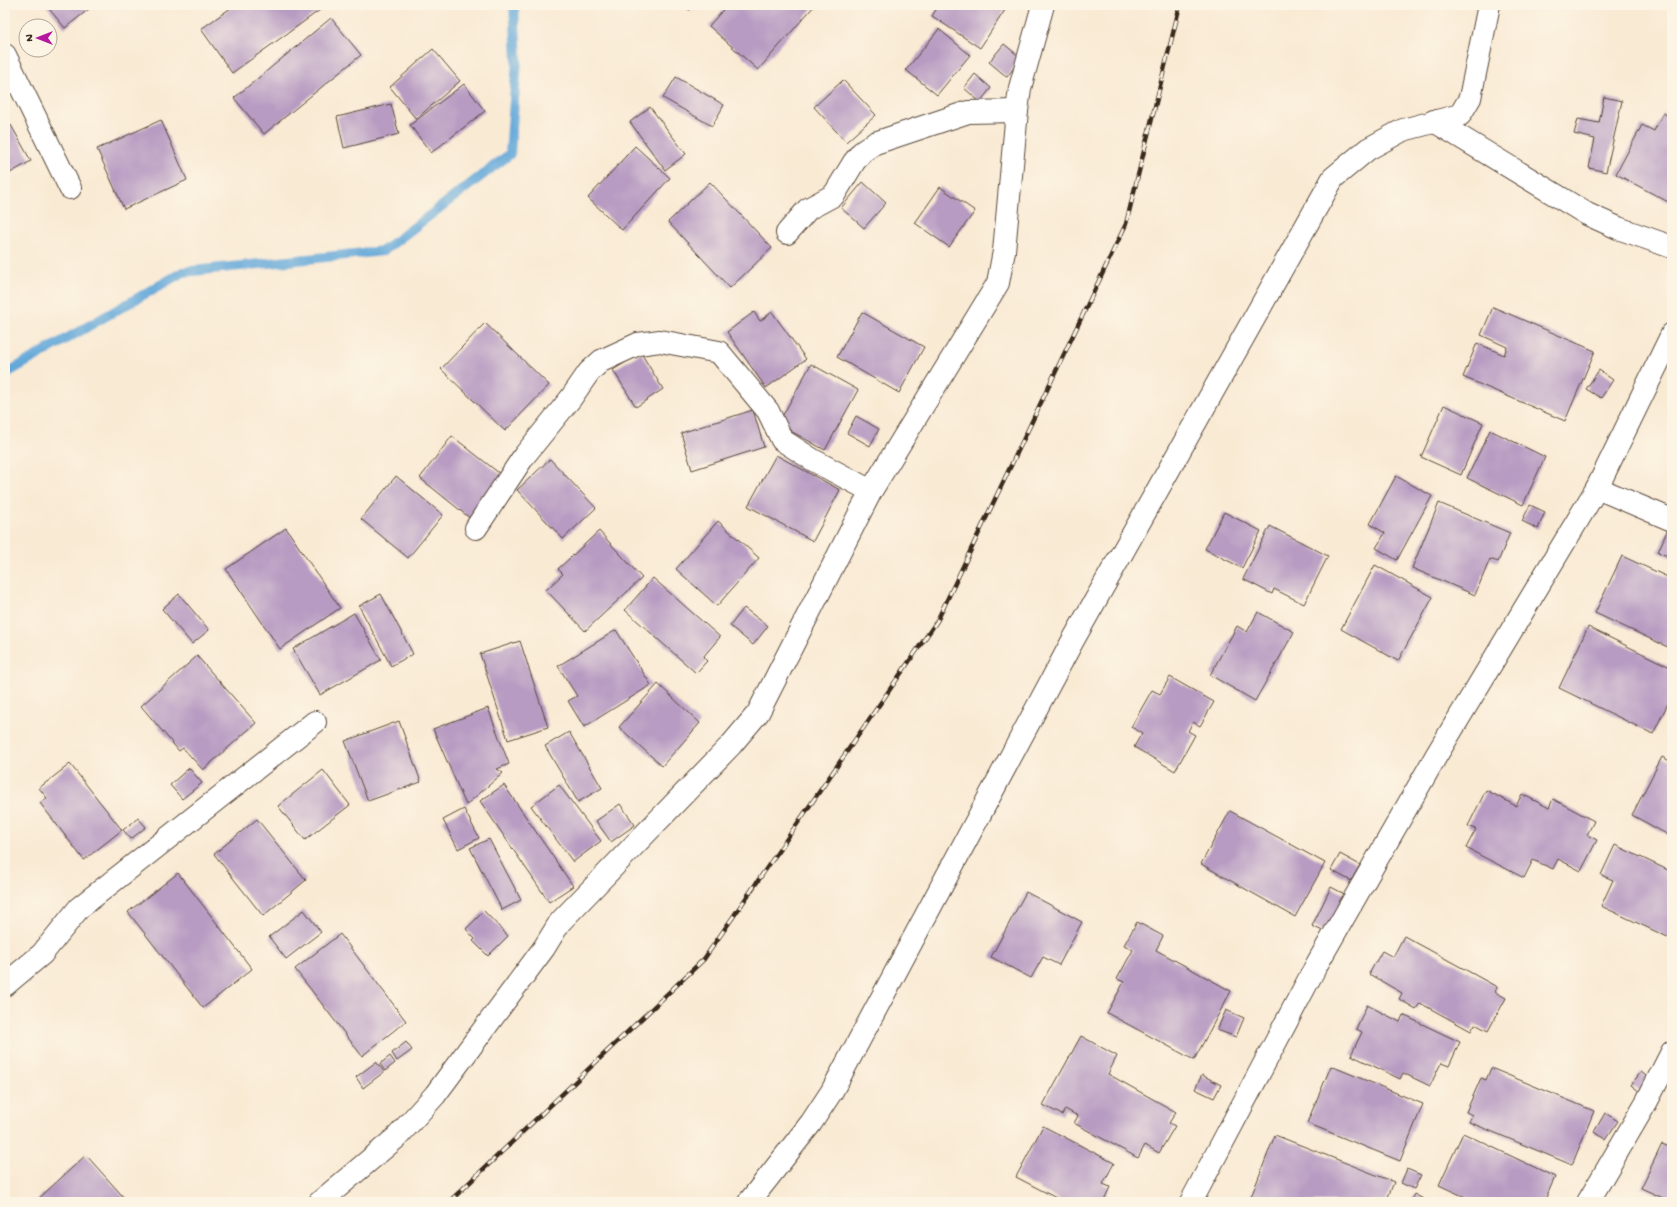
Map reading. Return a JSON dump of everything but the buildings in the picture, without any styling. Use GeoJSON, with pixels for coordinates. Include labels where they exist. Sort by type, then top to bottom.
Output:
{"type":"FeatureCollection","features":[{"type":"Feature","properties":{"kind":"street"},"geometry":{"type":"LineString","coordinates":[[320,1202],[398,1137],[435,1095],[544,948],[560,922],[731,745],[758,713],[871,491],[998,283],[1004,251],[1020,88],[1043,5]]}},
{"type":"Feature","properties":{"kind":"street"},"geometry":{"type":"LineString","coordinates":[[749,1202],[811,1123],[832,1091],[1072,642],[1333,178],[1368,149],[1403,130],[1460,114],[1470,98],[1489,5]]}},
{"type":"Feature","properties":{"kind":"street"},"geometry":{"type":"LineString","coordinates":[[5,55],[70,188]]}},
{"type":"Feature","properties":{"kind":"street"},"geometry":{"type":"LineString","coordinates":[[787,233],[808,209],[834,196],[854,162],[862,152],[874,143],[968,112],[1017,111]]}},
{"type":"Feature","properties":{"kind":"street"},"geometry":{"type":"LineString","coordinates":[[1434,121],[1587,214],[1618,228],[1672,247]]}},
{"type":"Feature","properties":{"kind":"street"},"geometry":{"type":"LineString","coordinates":[[1191,1202],[1321,958],[1436,756],[1597,488],[1672,334]]}},
{"type":"Feature","properties":{"kind":"street"},"geometry":{"type":"LineString","coordinates":[[476,528],[514,471],[571,398],[589,372],[601,361],[638,344],[660,340],[719,352],[768,411],[782,440],[813,460],[871,491]]}},
{"type":"Feature","properties":{"kind":"street"},"geometry":{"type":"LineString","coordinates":[[1597,488],[1672,520]]}},
{"type":"Feature","properties":{"kind":"street"},"geometry":{"type":"LineString","coordinates":[[5,985],[42,954],[79,908],[315,722]]}},
{"type":"Feature","properties":{"kind":"street"},"geometry":{"type":"LineString","coordinates":[[1588,1202],[1647,1101],[1672,1052]]}},
{"type":"Feature","properties":{"kind":"waterway"},"geometry":{"type":"LineString","coordinates":[[5,374],[183,272],[383,251],[510,154],[517,60],[514,5]]}},
{"type":"Feature","properties":{"kind":"railway"},"geometry":{"type":"LineString","coordinates":[[449,1202],[704,959],[937,621],[1126,224],[1180,5]]}}]}
